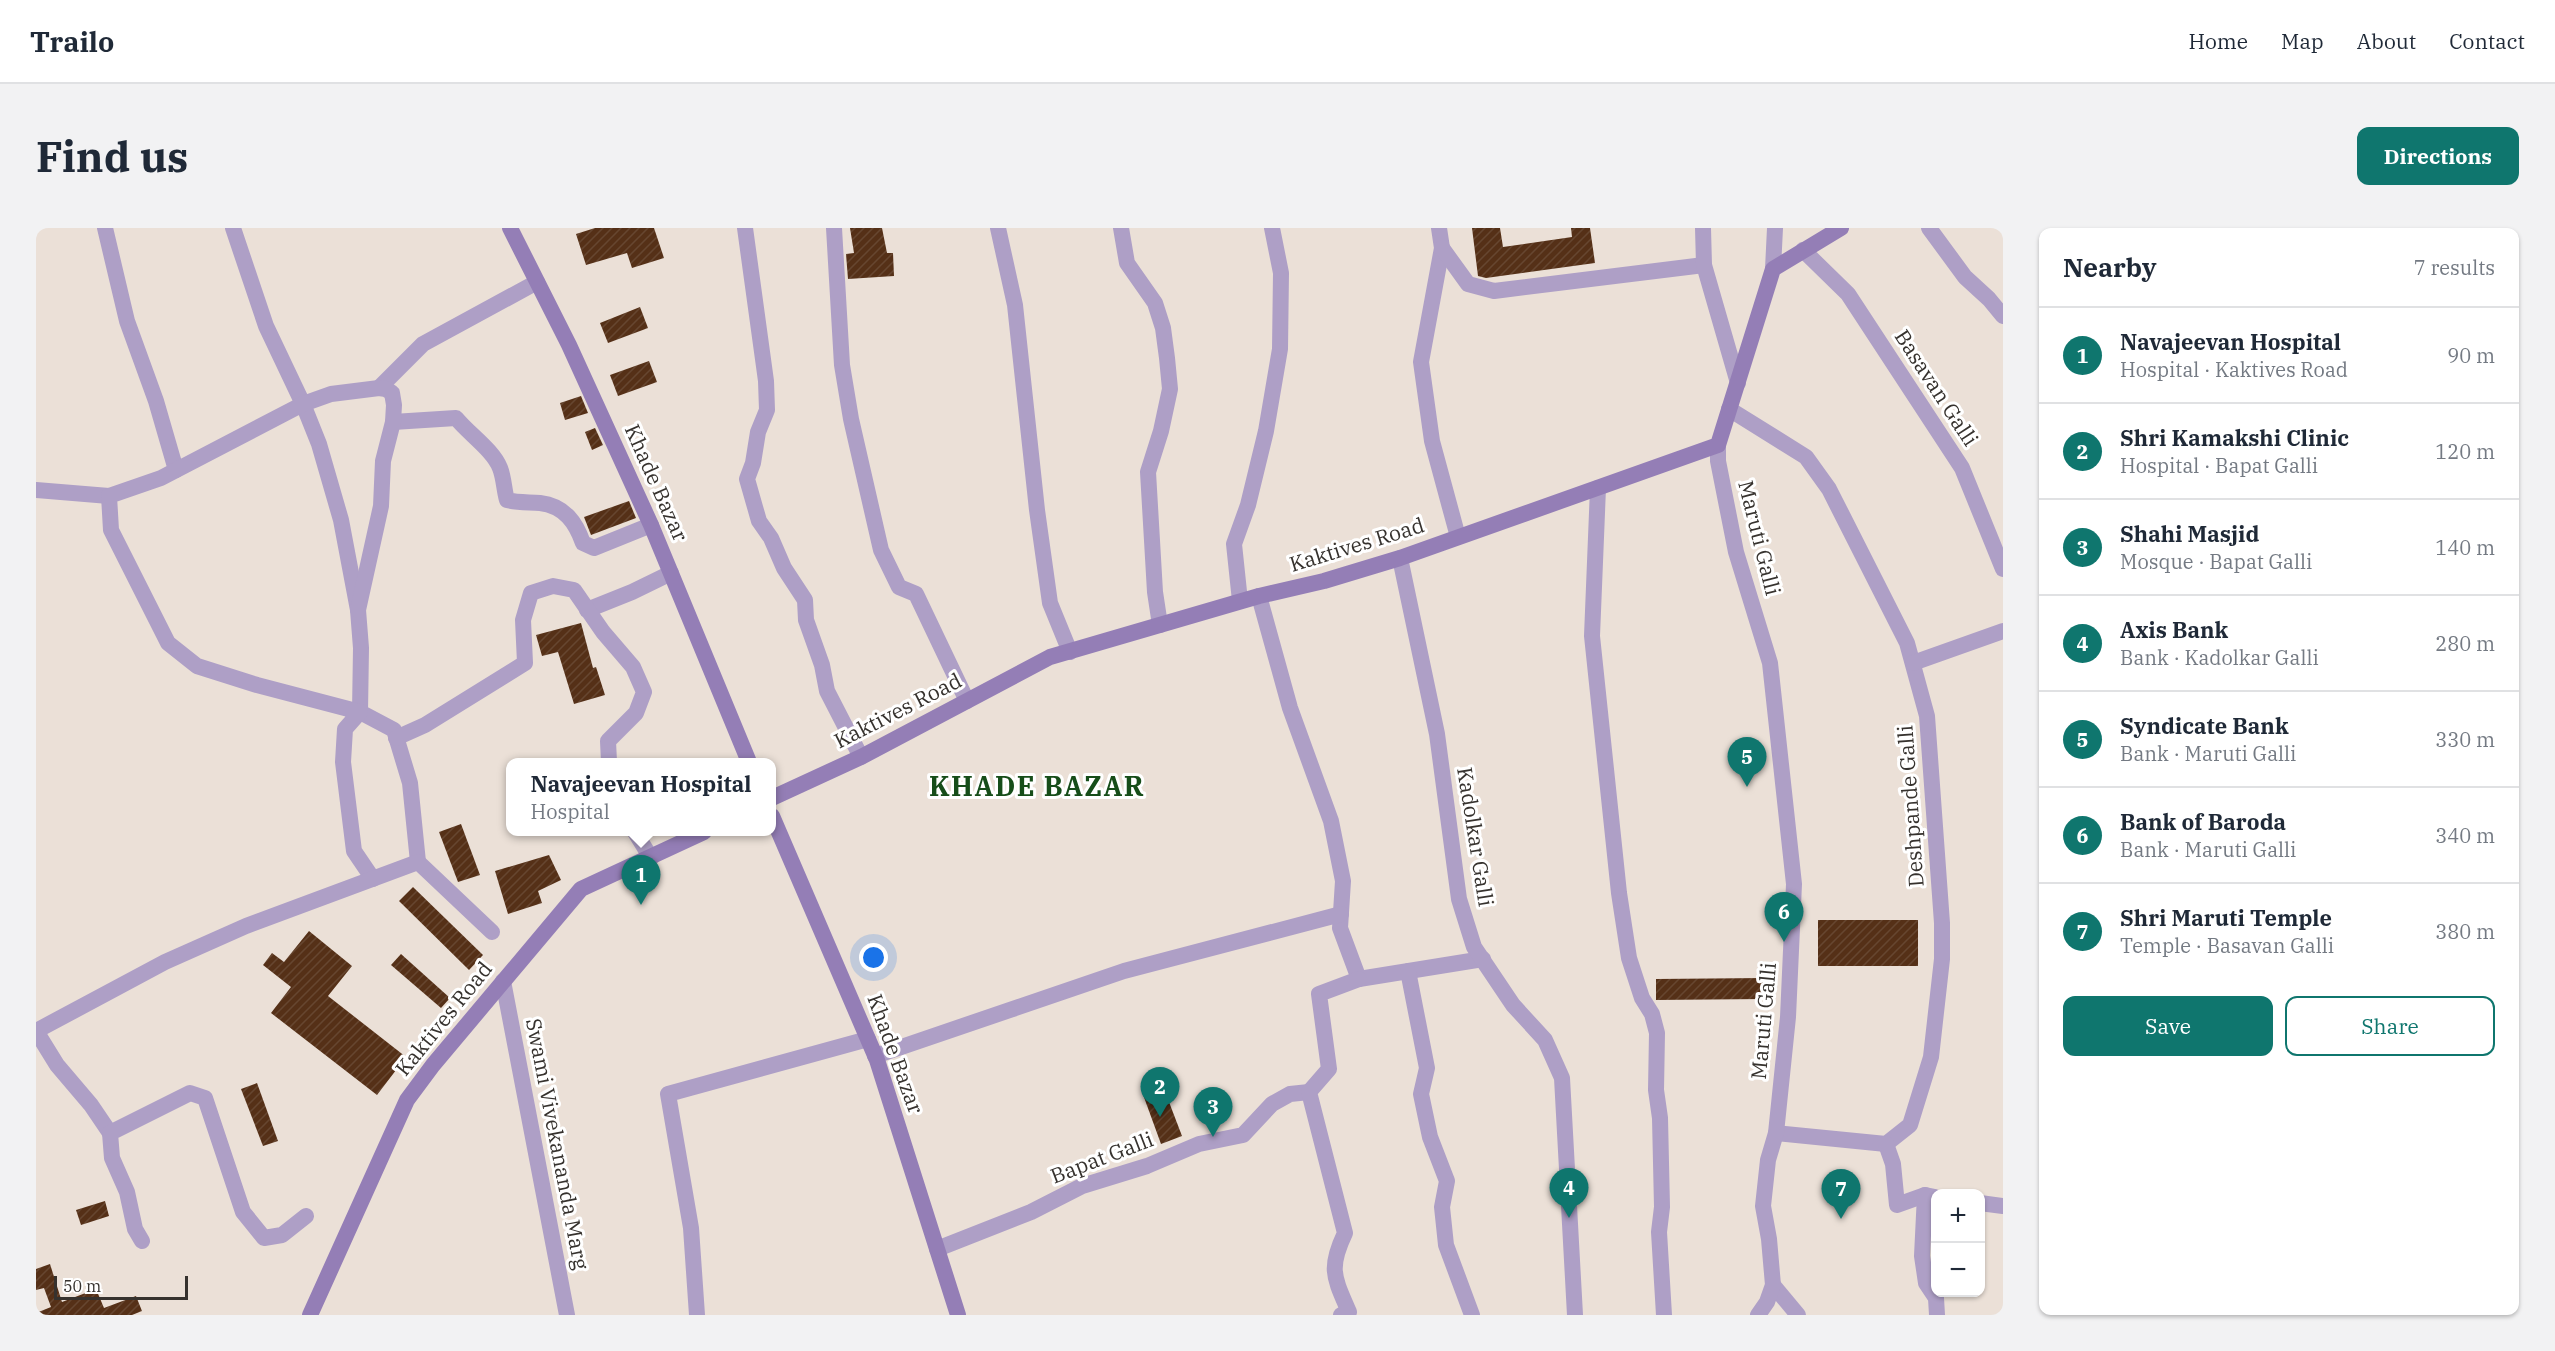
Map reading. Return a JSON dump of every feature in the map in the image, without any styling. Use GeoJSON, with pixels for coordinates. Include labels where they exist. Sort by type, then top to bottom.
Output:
{"type":"FeatureCollection","features":[{"type":"Feature","properties":{"kind":"main road","name":"Khade Bazar"},"geometry":{"type":"LineString","coordinates":[[510,228],[569,345],[651,525],[747,758]]}},
{"type":"Feature","properties":{"kind":"main road"},"geometry":{"type":"LineString","coordinates":[[1718,445],[1773,269],[1840,228]]}},
{"type":"Feature","properties":{"kind":"main road","name":"Kaktives Road"},"geometry":{"type":"LineString","coordinates":[[776,796],[861,758],[1050,657],[1240,601],[1324,581],[1400,558],[1718,445]]}},
{"type":"Feature","properties":{"kind":"main road","name":"Khade Bazar"},"geometry":{"type":"LineString","coordinates":[[776,827],[875,1056],[958,1315]]}},
{"type":"Feature","properties":{"kind":"main road","name":"Kaktives Road"},"geometry":{"type":"LineString","coordinates":[[310,1315],[407,1100],[433,1065],[581,889],[694,836]]}},
{"type":"Feature","properties":{"kind":"street"},"geometry":{"type":"LineString","coordinates":[[105,228],[127,321],[156,401],[176,470]]}},
{"type":"Feature","properties":{"kind":"street"},"geometry":{"type":"LineString","coordinates":[[233,228],[266,326],[303,404],[318,444],[341,520],[357,610],[361,648],[360,711],[345,729],[343,762],[354,851],[373,879]]}},
{"type":"Feature","properties":{"kind":"street"},"geometry":{"type":"LineString","coordinates":[[745,228],[766,381],[767,410],[758,432],[753,463],[747,479],[759,521],[771,538],[784,568],[805,600],[806,620],[822,665],[827,691],[861,758]]}},
{"type":"Feature","properties":{"kind":"street"},"geometry":{"type":"LineString","coordinates":[[834,228],[842,365],[851,419],[882,550],[898,587],[916,594],[967,701]]}},
{"type":"Feature","properties":{"kind":"street"},"geometry":{"type":"LineString","coordinates":[[998,228],[1015,305],[1037,510],[1050,603],[1070,652]]}},
{"type":"Feature","properties":{"kind":"street"},"geometry":{"type":"LineString","coordinates":[[1121,228],[1127,263],[1155,303],[1163,328],[1167,358],[1170,389],[1161,431],[1148,472],[1155,592],[1160,625]]}},
{"type":"Feature","properties":{"kind":"street"},"geometry":{"type":"LineString","coordinates":[[1240,601],[1234,544],[1248,505],[1266,431],[1280,350],[1281,273],[1272,228]]}},
{"type":"Feature","properties":{"kind":"street"},"geometry":{"type":"LineString","coordinates":[[1439,228],[1442,248],[1421,362],[1432,441],[1458,537]]}},
{"type":"Feature","properties":{"kind":"street"},"geometry":{"type":"LineString","coordinates":[[1703,228],[1704,265],[1738,382]]}},
{"type":"Feature","properties":{"kind":"street"},"geometry":{"type":"LineString","coordinates":[[1773,269],[1775,228]]}},
{"type":"Feature","properties":{"kind":"street"},"geometry":{"type":"LineString","coordinates":[[1929,228],[1965,277],[1989,299],[2003,316]]}},
{"type":"Feature","properties":{"kind":"street"},"geometry":{"type":"LineString","coordinates":[[1442,248],[1468,284],[1494,291],[1704,265]]}},
{"type":"Feature","properties":{"kind":"street","name":"Basavan Galli"},"geometry":{"type":"LineString","coordinates":[[1803,250],[1848,294],[1962,468],[2003,569]]}},
{"type":"Feature","properties":{"kind":"street"},"geometry":{"type":"LineString","coordinates":[[379,388],[423,344],[537,282]]}},
{"type":"Feature","properties":{"kind":"street"},"geometry":{"type":"LineString","coordinates":[[36,490],[110,496],[161,478],[303,404],[331,394],[386,389],[392,393],[393,422],[383,461],[381,506],[357,610]]}},
{"type":"Feature","properties":{"kind":"street","name":"Deshpande Galli"},"geometry":{"type":"LineString","coordinates":[[1729,410],[1806,457],[1823,481],[1907,643],[1927,716],[1942,922],[1942,959],[1931,1057],[1910,1125],[1886,1143]]}},
{"type":"Feature","properties":{"kind":"street"},"geometry":{"type":"LineString","coordinates":[[393,422],[456,418],[469,434],[492,454],[500,469],[507,500],[543,503],[569,516],[576,524],[583,543],[594,548],[651,525]]}},
{"type":"Feature","properties":{"kind":"street","name":"Maruti Galli"},"geometry":{"type":"LineString","coordinates":[[1718,445],[1718,461],[1736,552],[1770,663],[1794,884],[1788,1017],[1776,1133],[1768,1160],[1763,1206],[1769,1239],[1773,1285]]}},
{"type":"Feature","properties":{"kind":"street"},"geometry":{"type":"LineString","coordinates":[[1598,488],[1592,636],[1619,893],[1629,958],[1642,998],[1652,1014],[1657,1034],[1656,1090],[1660,1118],[1662,1208],[1659,1232],[1664,1315]]}},
{"type":"Feature","properties":{"kind":"street"},"geometry":{"type":"LineString","coordinates":[[110,496],[111,530],[168,643],[196,666],[257,685],[360,711],[394,730],[410,783],[418,862],[492,932]]}},
{"type":"Feature","properties":{"kind":"street","name":"Kadolkar Galli"},"geometry":{"type":"LineString","coordinates":[[1400,558],[1437,734],[1459,899],[1474,947],[1513,1005],[1545,1040],[1562,1078],[1575,1315]]}},
{"type":"Feature","properties":{"kind":"street"},"geometry":{"type":"LineString","coordinates":[[587,610],[671,573]]}},
{"type":"Feature","properties":{"kind":"street"},"geometry":{"type":"LineString","coordinates":[[396,738],[425,725],[525,663],[523,620],[531,593],[553,586],[574,590],[587,610],[633,667],[644,692],[636,713],[608,741],[609,758]]}},
{"type":"Feature","properties":{"kind":"street"},"geometry":{"type":"LineString","coordinates":[[1259,596],[1290,708],[1331,821],[1343,881],[1340,928],[1359,979]]}},
{"type":"Feature","properties":{"kind":"street"},"geometry":{"type":"LineString","coordinates":[[1913,663],[2003,631]]}},
{"type":"Feature","properties":{"kind":"street"},"geometry":{"type":"LineString","coordinates":[[638,836],[651,858]]}},
{"type":"Feature","properties":{"kind":"street"},"geometry":{"type":"LineString","coordinates":[[142,1241],[135,1229],[127,1192],[112,1158],[110,1133],[91,1105],[57,1065],[36,1031],[165,962],[246,926],[418,862]]}},
{"type":"Feature","properties":{"kind":"street"},"geometry":{"type":"LineString","coordinates":[[875,1056],[1124,971],[1341,914]]}},
{"type":"Feature","properties":{"kind":"street"},"geometry":{"type":"LineString","coordinates":[[1341,1315],[1349,1312],[1334,1275],[1337,1250],[1345,1233],[1309,1092],[1329,1069],[1319,994],[1359,979],[1483,960]]}},
{"type":"Feature","properties":{"kind":"street"},"geometry":{"type":"LineString","coordinates":[[1408,971],[1426,1068],[1421,1094],[1430,1137],[1447,1181],[1442,1207],[1446,1245],[1472,1315]]}},
{"type":"Feature","properties":{"kind":"street","name":"Swami Vivekananda Marg"},"geometry":{"type":"LineString","coordinates":[[503,981],[567,1315]]}},
{"type":"Feature","properties":{"kind":"street"},"geometry":{"type":"LineString","coordinates":[[697,1315],[691,1228],[668,1095],[868,1039]]}},
{"type":"Feature","properties":{"kind":"street","name":"Bapat Galli"},"geometry":{"type":"LineString","coordinates":[[937,1249],[1032,1212],[1082,1186],[1147,1166],[1199,1144],[1243,1135],[1272,1104],[1290,1094],[1309,1092]]}},
{"type":"Feature","properties":{"kind":"street"},"geometry":{"type":"LineString","coordinates":[[110,1133],[190,1093],[205,1098],[243,1212],[264,1238],[282,1235],[306,1216]]}},
{"type":"Feature","properties":{"kind":"street"},"geometry":{"type":"LineString","coordinates":[[1776,1133],[1886,1143],[1893,1164],[1897,1205],[1930,1196],[1922,1256],[1926,1283],[1936,1298],[1937,1315]]}},
{"type":"Feature","properties":{"kind":"street"},"geometry":{"type":"LineString","coordinates":[[1985,1204],[2003,1206]]}},
{"type":"Feature","properties":{"kind":"street"},"geometry":{"type":"LineString","coordinates":[[1758,1315],[1767,1302],[1773,1285]]}},
{"type":"Feature","properties":{"kind":"street"},"geometry":{"type":"LineString","coordinates":[[1773,1285],[1798,1315]]}},
{"type":"Feature","properties":{"kind":"building"},"geometry":{"type":"Polygon","coordinates":[[[595,228],[654,228],[664,258],[632,268],[627,253],[586,265],[576,234],[595,228]]]}},
{"type":"Feature","properties":{"kind":"building"},"geometry":{"type":"Polygon","coordinates":[[[850,228],[882,228],[887,253],[893,253],[894,276],[848,279],[846,254],[854,253],[850,228]]]}},
{"type":"Feature","properties":{"kind":"building"},"geometry":{"type":"Polygon","coordinates":[[[1472,228],[1500,228],[1503,247],[1572,237],[1571,228],[1590,228],[1595,263],[1486,278],[1478,276],[1472,228]]]}},
{"type":"Feature","properties":{"kind":"building"},"geometry":{"type":"Polygon","coordinates":[[[640,307],[648,328],[608,343],[600,323],[640,307]]]}},
{"type":"Feature","properties":{"kind":"building"},"geometry":{"type":"Polygon","coordinates":[[[649,361],[657,382],[618,396],[610,375],[649,361]]]}},
{"type":"Feature","properties":{"kind":"building"},"geometry":{"type":"Polygon","coordinates":[[[581,396],[588,413],[565,420],[560,403],[581,396]]]}},
{"type":"Feature","properties":{"kind":"building"},"geometry":{"type":"Polygon","coordinates":[[[595,428],[603,445],[592,450],[585,432],[595,428]]]}},
{"type":"Feature","properties":{"kind":"building"},"geometry":{"type":"Polygon","coordinates":[[[629,501],[636,518],[591,535],[584,517],[629,501]]]}},
{"type":"Feature","properties":{"kind":"building"},"geometry":{"type":"Polygon","coordinates":[[[581,623],[593,668],[596,667],[605,695],[574,704],[558,652],[542,656],[536,635],[581,623]]]}},
{"type":"Feature","properties":{"kind":"building"},"geometry":{"type":"Polygon","coordinates":[[[461,824],[480,875],[458,882],[439,832],[461,824]]]}},
{"type":"Feature","properties":{"kind":"building"},"geometry":{"type":"Polygon","coordinates":[[[549,855],[561,880],[538,891],[542,903],[508,914],[495,871],[549,855]]]}},
{"type":"Feature","properties":{"kind":"building"},"geometry":{"type":"Polygon","coordinates":[[[413,887],[483,955],[469,970],[399,901],[413,887]]]}},
{"type":"Feature","properties":{"kind":"building"},"geometry":{"type":"Polygon","coordinates":[[[1818,920],[1918,920],[1918,966],[1818,966],[1818,920]]]}},
{"type":"Feature","properties":{"kind":"building"},"geometry":{"type":"Polygon","coordinates":[[[309,931],[352,966],[328,996],[406,1057],[377,1095],[271,1013],[291,987],[263,965],[272,953],[284,962],[309,931]]]}},
{"type":"Feature","properties":{"kind":"building"},"geometry":{"type":"Polygon","coordinates":[[[401,954],[450,998],[441,1008],[391,965],[401,954]]]}},
{"type":"Feature","properties":{"kind":"building"},"geometry":{"type":"Polygon","coordinates":[[[1764,978],[1764,999],[1656,1000],[1656,979],[1764,978]]]}},
{"type":"Feature","properties":{"kind":"building"},"geometry":{"type":"Polygon","coordinates":[[[1161,1081],[1182,1136],[1161,1144],[1141,1089],[1161,1081]]]}},
{"type":"Feature","properties":{"kind":"building"},"geometry":{"type":"Polygon","coordinates":[[[257,1083],[278,1141],[263,1146],[241,1089],[257,1083]]]}},
{"type":"Feature","properties":{"kind":"building"},"geometry":{"type":"Polygon","coordinates":[[[105,1201],[109,1216],[81,1225],[76,1210],[105,1201]]]}},
{"type":"Feature","properties":{"kind":"building"},"geometry":{"type":"Polygon","coordinates":[[[50,1264],[62,1302],[96,1289],[104,1308],[136,1296],[142,1311],[132,1315],[36,1315],[51,1307],[44,1288],[36,1290],[36,1269],[50,1264]]]}},
{"type":"Feature","properties":{"kind":"place","name":"Syndicate Bank"},"geometry":{"type":"Point","coordinates":[1747,787]}},
{"type":"Feature","properties":{"kind":"place","name":"Navajeevan Hospital"},"geometry":{"type":"Point","coordinates":[641,905]}},
{"type":"Feature","properties":{"kind":"place","name":"Bank of Baroda"},"geometry":{"type":"Point","coordinates":[1784,942]}},
{"type":"Feature","properties":{"kind":"place","name":"Shri Kamakshi Clinic"},"geometry":{"type":"Point","coordinates":[1160,1117]}},
{"type":"Feature","properties":{"kind":"place","name":"Shahi Masjid"},"geometry":{"type":"Point","coordinates":[1213,1137]}},
{"type":"Feature","properties":{"kind":"place","name":"Axis Bank"},"geometry":{"type":"Point","coordinates":[1569,1218]}},
{"type":"Feature","properties":{"kind":"place","name":"Shri Maruti Temple"},"geometry":{"type":"Point","coordinates":[1841,1219]}},
{"type":"Feature","properties":{"kind":"district","name":"KHADE BAZAR"},"geometry":{"type":"Point","coordinates":[1037,787]}}]}
